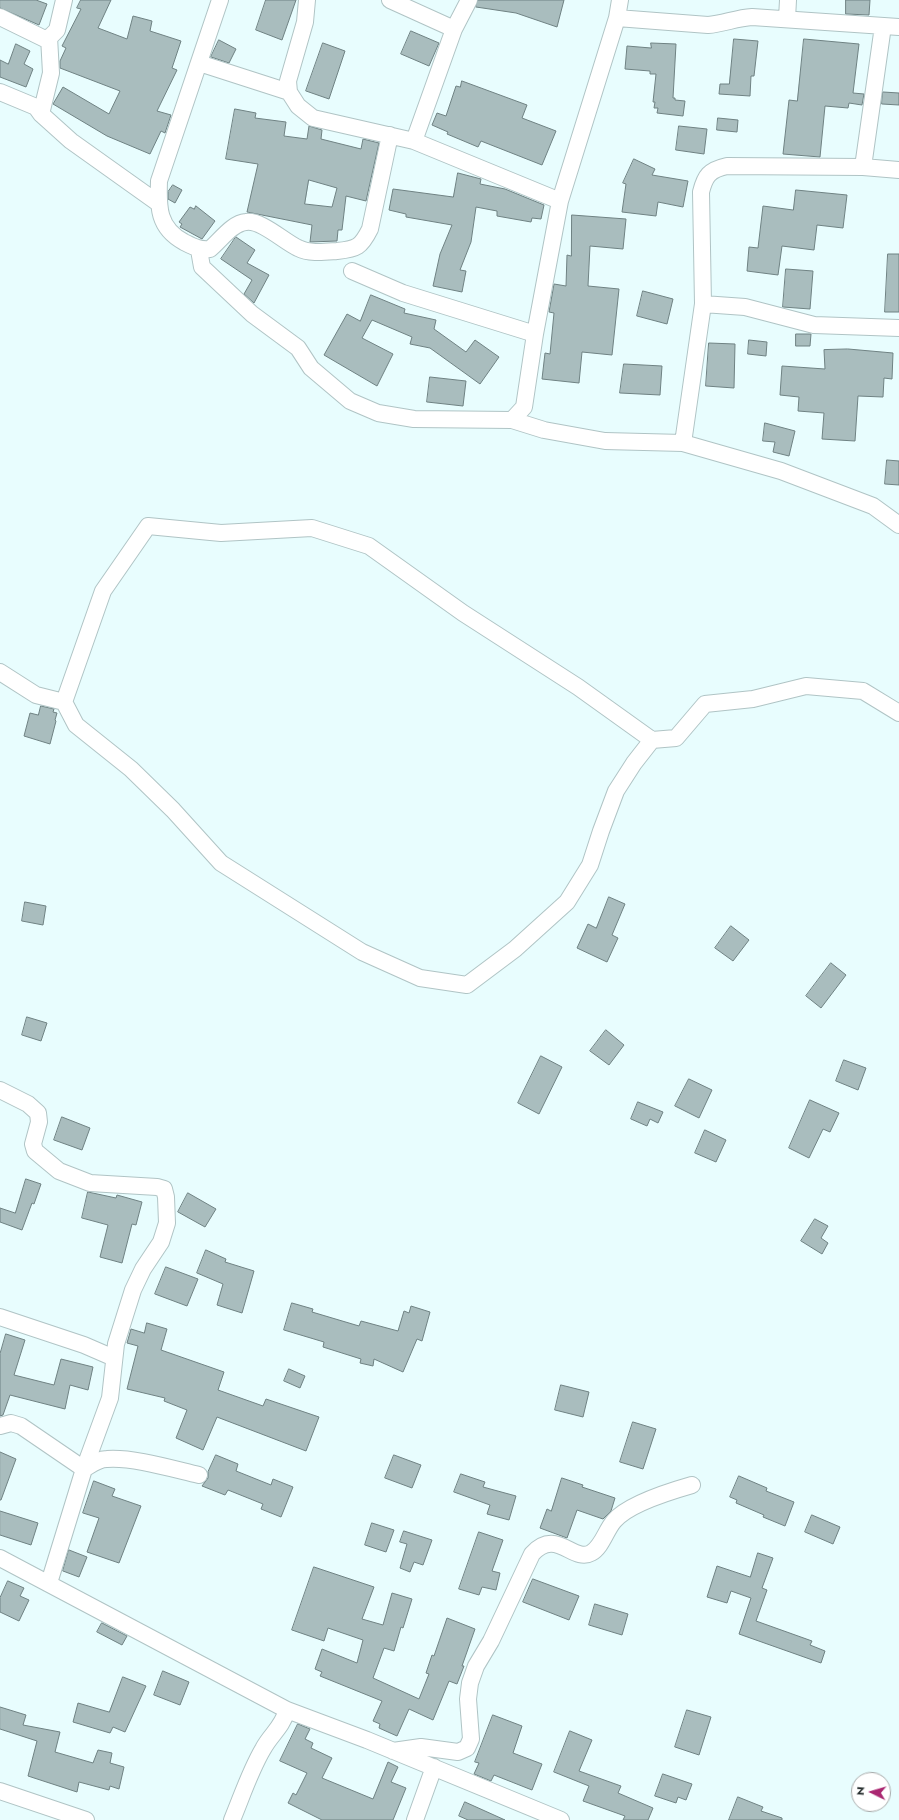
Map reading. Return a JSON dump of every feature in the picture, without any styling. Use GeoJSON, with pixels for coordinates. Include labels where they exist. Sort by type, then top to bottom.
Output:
{"type":"FeatureCollection","features":[{"type":"Feature","properties":{"kind":"street"},"geometry":{"type":"LineString","coordinates":[[0,17],[47,40],[57,30],[64,0]]}},
{"type":"Feature","properties":{"kind":"street"},"geometry":{"type":"LineString","coordinates":[[220,0],[159,180],[158,203],[163,222],[173,236],[199,250],[210,249],[234,226],[245,222],[256,223],[299,249],[317,253],[352,250],[363,243],[370,229],[390,135]]}},
{"type":"Feature","properties":{"kind":"street"},"geometry":{"type":"LineString","coordinates":[[307,0],[305,22],[288,81],[289,92],[298,106],[313,118],[414,141],[560,201]]}},
{"type":"Feature","properties":{"kind":"street"},"geometry":{"type":"LineString","coordinates":[[390,0],[454,29]]}},
{"type":"Feature","properties":{"kind":"street"},"geometry":{"type":"LineString","coordinates":[[414,141],[454,29],[469,0]]}},
{"type":"Feature","properties":{"kind":"street"},"geometry":{"type":"LineString","coordinates":[[512,420],[524,407],[535,334],[560,201],[617,18],[620,0]]}},
{"type":"Feature","properties":{"kind":"street"},"geometry":{"type":"LineString","coordinates":[[786,19],[788,0]]}},
{"type":"Feature","properties":{"kind":"street"},"geometry":{"type":"LineString","coordinates":[[617,18],[708,25],[720,24],[736,18],[752,17],[899,27]]}},
{"type":"Feature","properties":{"kind":"street"},"geometry":{"type":"LineString","coordinates":[[863,167],[883,26]]}},
{"type":"Feature","properties":{"kind":"street"},"geometry":{"type":"LineString","coordinates":[[41,114],[51,73],[49,37]]}},
{"type":"Feature","properties":{"kind":"street"},"geometry":{"type":"LineString","coordinates":[[199,63],[289,92]]}},
{"type":"Feature","properties":{"kind":"street"},"geometry":{"type":"LineString","coordinates":[[0,92],[36,107],[41,114],[71,141],[158,203]]}},
{"type":"Feature","properties":{"kind":"street"},"geometry":{"type":"LineString","coordinates":[[683,443],[703,304],[701,192],[704,179],[715,168],[727,166],[863,167],[899,170]]}},
{"type":"Feature","properties":{"kind":"street"},"geometry":{"type":"LineString","coordinates":[[199,250],[202,267],[252,314],[298,348],[311,368],[350,401],[378,413],[414,419],[512,420],[544,430],[605,441],[683,443],[781,471],[873,506],[899,525]]}},
{"type":"Feature","properties":{"kind":"street"},"geometry":{"type":"LineString","coordinates":[[352,271],[403,293],[535,334]]}},
{"type":"Feature","properties":{"kind":"street"},"geometry":{"type":"LineString","coordinates":[[703,304],[745,307],[814,325],[899,328]]}},
{"type":"Feature","properties":{"kind":"street"},"geometry":{"type":"LineString","coordinates":[[64,702],[103,591],[148,526],[221,533],[312,528],[369,546],[463,613],[578,687],[652,740],[676,738],[705,704],[753,700],[806,686],[863,691],[899,713]]}},
{"type":"Feature","properties":{"kind":"street"},"geometry":{"type":"LineString","coordinates":[[0,672],[36,695],[64,702],[76,724],[131,769],[173,810],[221,863],[362,952],[420,978],[467,985],[514,949],[567,902],[590,865],[616,791],[634,763],[652,740]]}},
{"type":"Feature","properties":{"kind":"street"},"geometry":{"type":"LineString","coordinates":[[0,1090],[28,1104],[38,1114],[39,1122],[33,1144],[35,1151],[59,1171],[90,1183],[157,1186],[164,1189],[166,1197],[167,1223],[161,1242],[143,1269],[133,1290],[116,1344],[113,1384],[110,1398],[84,1469],[49,1583]]}},
{"type":"Feature","properties":{"kind":"street"},"geometry":{"type":"LineString","coordinates":[[0,1316],[84,1345],[114,1358]]}},
{"type":"Feature","properties":{"kind":"street"},"geometry":{"type":"LineString","coordinates":[[0,1426],[11,1423],[21,1426],[84,1469]]}},
{"type":"Feature","properties":{"kind":"street"},"geometry":{"type":"LineString","coordinates":[[84,1469],[100,1460],[107,1458],[132,1461],[200,1475]]}},
{"type":"Feature","properties":{"kind":"street"},"geometry":{"type":"LineString","coordinates":[[392,1751],[421,1747],[458,1752],[467,1748],[471,1739],[468,1700],[470,1683],[476,1666],[491,1641],[532,1554],[540,1546],[548,1544],[559,1545],[581,1554],[591,1553],[599,1545],[614,1521],[623,1512],[666,1493],[692,1485]]}},
{"type":"Feature","properties":{"kind":"street"},"geometry":{"type":"LineString","coordinates":[[0,1558],[287,1710],[434,1767],[561,1820]]}},
{"type":"Feature","properties":{"kind":"street"},"geometry":{"type":"LineString","coordinates":[[232,1820],[254,1767],[264,1748],[283,1722],[287,1710]]}},
{"type":"Feature","properties":{"kind":"street"},"geometry":{"type":"LineString","coordinates":[[415,1820],[434,1767]]}},
{"type":"Feature","properties":{"kind":"street"},"geometry":{"type":"LineString","coordinates":[[0,1791],[86,1820]]}},
{"type":"Feature","properties":{"kind":"building"},"geometry":{"type":"Polygon","coordinates":[[[0,0],[36,0],[47,4],[39,25],[0,8],[0,0]]]}},
{"type":"Feature","properties":{"kind":"building"},"geometry":{"type":"Polygon","coordinates":[[[81,0],[111,0],[98,28],[127,39],[133,16],[152,21],[150,31],[181,41],[172,68],[177,70],[157,111],[171,115],[165,133],[161,131],[150,154],[107,136],[53,104],[63,87],[109,114],[120,91],[60,68],[60,61],[66,48],[62,46],[81,9],[77,8],[81,0]]]}},
{"type":"Feature","properties":{"kind":"building"},"geometry":{"type":"Polygon","coordinates":[[[266,0],[296,0],[282,40],[256,30],[266,0]]]}},
{"type":"Feature","properties":{"kind":"building"},"geometry":{"type":"Polygon","coordinates":[[[478,0],[564,0],[557,27],[516,13],[476,7],[478,0]]]}},
{"type":"Feature","properties":{"kind":"building"},"geometry":{"type":"Polygon","coordinates":[[[846,0],[870,0],[869,15],[846,14],[846,0]]]}},
{"type":"Feature","properties":{"kind":"building"},"geometry":{"type":"Polygon","coordinates":[[[411,31],[439,43],[429,66],[401,54],[411,31]]]}},
{"type":"Feature","properties":{"kind":"building"},"geometry":{"type":"Polygon","coordinates":[[[734,39],[758,41],[754,76],[751,76],[750,96],[719,94],[720,84],[729,84],[734,39]]]}},
{"type":"Feature","properties":{"kind":"building"},"geometry":{"type":"Polygon","coordinates":[[[804,39],[859,44],[853,93],[864,94],[862,105],[849,103],[848,108],[825,106],[820,157],[783,154],[789,100],[797,101],[804,39]]]}},
{"type":"Feature","properties":{"kind":"building"},"geometry":{"type":"Polygon","coordinates":[[[219,40],[236,49],[229,63],[211,57],[219,40]]]}},
{"type":"Feature","properties":{"kind":"building"},"geometry":{"type":"Polygon","coordinates":[[[323,43],[345,51],[329,99],[306,91],[323,43]]]}},
{"type":"Feature","properties":{"kind":"building"},"geometry":{"type":"Polygon","coordinates":[[[651,43],[676,44],[673,98],[675,98],[675,100],[685,101],[683,116],[657,113],[658,108],[654,108],[655,102],[653,102],[656,74],[650,74],[650,71],[625,69],[627,46],[651,48],[651,43]]]}},
{"type":"Feature","properties":{"kind":"building"},"geometry":{"type":"Polygon","coordinates":[[[16,44],[30,51],[24,64],[33,69],[26,87],[0,77],[0,60],[8,64],[16,44]]]}},
{"type":"Feature","properties":{"kind":"building"},"geometry":{"type":"Polygon","coordinates":[[[462,81],[527,105],[522,118],[556,131],[542,165],[481,141],[478,147],[447,134],[448,132],[432,125],[437,113],[446,116],[456,86],[460,87],[462,81]]]}},
{"type":"Feature","properties":{"kind":"building"},"geometry":{"type":"Polygon","coordinates":[[[883,92],[899,93],[899,105],[882,104],[883,92]]]}},
{"type":"Feature","properties":{"kind":"building"},"geometry":{"type":"Polygon","coordinates":[[[235,109],[256,113],[255,118],[286,122],[284,136],[307,139],[309,126],[322,130],[321,139],[361,149],[363,139],[379,143],[366,201],[346,196],[342,230],[338,230],[337,241],[310,242],[312,225],[247,212],[258,164],[226,159],[235,109]],[[309,180],[305,204],[332,207],[337,188],[309,180]]]}},
{"type":"Feature","properties":{"kind":"building"},"geometry":{"type":"Polygon","coordinates":[[[718,118],[738,120],[737,132],[717,130],[718,118]]]}},
{"type":"Feature","properties":{"kind":"building"},"geometry":{"type":"Polygon","coordinates":[[[679,126],[707,129],[704,154],[676,150],[679,126]]]}},
{"type":"Feature","properties":{"kind":"building"},"geometry":{"type":"Polygon","coordinates":[[[634,159],[655,169],[652,175],[688,181],[683,207],[658,202],[656,216],[622,212],[626,184],[623,183],[634,159]]]}},
{"type":"Feature","properties":{"kind":"building"},"geometry":{"type":"Polygon","coordinates":[[[458,173],[481,179],[480,184],[505,189],[544,205],[541,219],[532,218],[531,222],[497,216],[497,211],[476,207],[471,242],[460,270],[466,271],[462,292],[433,286],[440,254],[452,225],[406,217],[406,214],[389,210],[393,189],[453,197],[458,173]]]}},
{"type":"Feature","properties":{"kind":"building"},"geometry":{"type":"Polygon","coordinates":[[[173,185],[182,190],[175,203],[168,199],[168,192],[173,185]]]}},
{"type":"Feature","properties":{"kind":"building"},"geometry":{"type":"Polygon","coordinates":[[[796,190],[847,195],[843,228],[817,225],[814,250],[782,246],[778,275],[747,271],[749,247],[758,248],[763,206],[793,210],[796,190]]]}},
{"type":"Feature","properties":{"kind":"building"},"geometry":{"type":"Polygon","coordinates":[[[196,206],[215,221],[202,239],[180,227],[182,224],[179,222],[190,207],[194,209],[196,206]]]}},
{"type":"Feature","properties":{"kind":"building"},"geometry":{"type":"Polygon","coordinates":[[[572,215],[626,219],[623,249],[590,246],[588,286],[619,289],[612,355],[582,352],[579,383],[542,379],[545,353],[550,354],[554,313],[549,312],[554,284],[566,286],[567,255],[571,256],[572,215]]]}},
{"type":"Feature","properties":{"kind":"building"},"geometry":{"type":"Polygon","coordinates":[[[236,237],[255,250],[247,263],[269,275],[254,303],[244,294],[252,280],[221,259],[236,237]]]}},
{"type":"Feature","properties":{"kind":"building"},"geometry":{"type":"Polygon","coordinates":[[[888,254],[899,254],[899,312],[885,312],[888,254]]]}},
{"type":"Feature","properties":{"kind":"building"},"geometry":{"type":"Polygon","coordinates":[[[786,269],[813,271],[810,309],[783,307],[786,269]]]}},
{"type":"Feature","properties":{"kind":"building"},"geometry":{"type":"Polygon","coordinates":[[[643,291],[673,299],[667,324],[637,316],[643,291]]]}},
{"type":"Feature","properties":{"kind":"building"},"geometry":{"type":"Polygon","coordinates":[[[371,295],[405,309],[404,313],[436,320],[434,329],[466,352],[475,340],[499,357],[480,384],[430,348],[410,344],[412,337],[372,320],[362,338],[393,354],[377,386],[324,355],[347,314],[360,321],[371,295]]]}},
{"type":"Feature","properties":{"kind":"building"},"geometry":{"type":"Polygon","coordinates":[[[796,334],[811,334],[810,346],[796,346],[796,334]]]}},
{"type":"Feature","properties":{"kind":"building"},"geometry":{"type":"Polygon","coordinates":[[[749,340],[767,342],[766,356],[748,354],[749,340]]]}},
{"type":"Feature","properties":{"kind":"building"},"geometry":{"type":"Polygon","coordinates":[[[709,343],[735,344],[734,388],[706,386],[709,343]]]}},
{"type":"Feature","properties":{"kind":"building"},"geometry":{"type":"Polygon","coordinates":[[[848,349],[893,353],[892,379],[884,378],[883,397],[858,396],[855,441],[822,439],[824,413],[798,411],[799,397],[780,395],[782,366],[825,369],[824,350],[848,349]]]}},
{"type":"Feature","properties":{"kind":"building"},"geometry":{"type":"Polygon","coordinates":[[[624,364],[662,366],[660,395],[620,393],[624,364]]]}},
{"type":"Feature","properties":{"kind":"building"},"geometry":{"type":"Polygon","coordinates":[[[430,377],[466,381],[463,406],[427,402],[430,377]]]}},
{"type":"Feature","properties":{"kind":"building"},"geometry":{"type":"Polygon","coordinates":[[[765,423],[795,431],[789,456],[773,452],[775,442],[763,441],[765,423]]]}},
{"type":"Feature","properties":{"kind":"building"},"geometry":{"type":"Polygon","coordinates":[[[887,460],[899,461],[899,485],[885,484],[887,460]]]}},
{"type":"Feature","properties":{"kind":"building"},"geometry":{"type":"Polygon","coordinates":[[[41,706],[54,709],[53,712],[57,713],[50,744],[24,736],[30,713],[38,715],[41,706]]]}},
{"type":"Feature","properties":{"kind":"building"},"geometry":{"type":"Polygon","coordinates":[[[609,897],[625,904],[612,935],[618,938],[607,962],[577,948],[588,924],[596,928],[609,897]]]}},
{"type":"Feature","properties":{"kind":"building"},"geometry":{"type":"Polygon","coordinates":[[[25,902],[46,906],[43,925],[22,921],[25,902]]]}},
{"type":"Feature","properties":{"kind":"building"},"geometry":{"type":"Polygon","coordinates":[[[731,926],[749,940],[733,961],[715,948],[731,926]]]}},
{"type":"Feature","properties":{"kind":"building"},"geometry":{"type":"Polygon","coordinates":[[[831,963],[846,975],[821,1008],[806,996],[831,963]]]}},
{"type":"Feature","properties":{"kind":"building"},"geometry":{"type":"Polygon","coordinates":[[[27,1017],[47,1023],[41,1041],[22,1035],[27,1017]]]}},
{"type":"Feature","properties":{"kind":"building"},"geometry":{"type":"Polygon","coordinates":[[[606,1030],[624,1045],[609,1065],[590,1051],[606,1030]]]}},
{"type":"Feature","properties":{"kind":"building"},"geometry":{"type":"Polygon","coordinates":[[[541,1056],[562,1067],[539,1114],[518,1103],[541,1056]]]}},
{"type":"Feature","properties":{"kind":"building"},"geometry":{"type":"Polygon","coordinates":[[[844,1060],[866,1068],[858,1090],[836,1081],[844,1060]]]}},
{"type":"Feature","properties":{"kind":"building"},"geometry":{"type":"Polygon","coordinates":[[[689,1079],[712,1090],[699,1118],[675,1106],[689,1079]]]}},
{"type":"Feature","properties":{"kind":"building"},"geometry":{"type":"Polygon","coordinates":[[[810,1100],[839,1113],[830,1132],[823,1129],[809,1158],[789,1148],[810,1100]]]}},
{"type":"Feature","properties":{"kind":"building"},"geometry":{"type":"Polygon","coordinates":[[[638,1102],[663,1112],[658,1123],[650,1119],[647,1126],[631,1119],[638,1102]]]}},
{"type":"Feature","properties":{"kind":"building"},"geometry":{"type":"Polygon","coordinates":[[[62,1117],[90,1128],[82,1150],[54,1140],[62,1117]]]}},
{"type":"Feature","properties":{"kind":"building"},"geometry":{"type":"Polygon","coordinates":[[[705,1130],[726,1140],[716,1162],[695,1153],[705,1130]]]}},
{"type":"Feature","properties":{"kind":"building"},"geometry":{"type":"Polygon","coordinates":[[[26,1179],[41,1184],[22,1230],[0,1222],[0,1208],[15,1213],[26,1179]]]}},
{"type":"Feature","properties":{"kind":"building"},"geometry":{"type":"Polygon","coordinates":[[[88,1192],[116,1198],[117,1195],[142,1202],[136,1225],[132,1224],[122,1263],[100,1257],[108,1225],[82,1218],[88,1192]]]}},
{"type":"Feature","properties":{"kind":"building"},"geometry":{"type":"Polygon","coordinates":[[[188,1193],[216,1209],[205,1227],[178,1212],[188,1193]]]}},
{"type":"Feature","properties":{"kind":"building"},"geometry":{"type":"Polygon","coordinates":[[[815,1219],[828,1226],[821,1238],[828,1243],[822,1254],[801,1241],[815,1219]]]}},
{"type":"Feature","properties":{"kind":"building"},"geometry":{"type":"Polygon","coordinates":[[[206,1250],[226,1259],[225,1262],[254,1271],[242,1313],[217,1305],[223,1284],[197,1273],[206,1250]]]}},
{"type":"Feature","properties":{"kind":"building"},"geometry":{"type":"Polygon","coordinates":[[[166,1267],[198,1279],[187,1306],[155,1294],[166,1267]]]}},
{"type":"Feature","properties":{"kind":"building"},"geometry":{"type":"Polygon","coordinates":[[[292,1303],[313,1309],[312,1312],[359,1326],[361,1321],[398,1331],[404,1311],[409,1313],[411,1306],[430,1312],[422,1341],[417,1339],[403,1372],[374,1359],[373,1366],[360,1363],[361,1359],[323,1347],[324,1342],[284,1330],[292,1303]]]}},
{"type":"Feature","properties":{"kind":"building"},"geometry":{"type":"Polygon","coordinates":[[[147,1323],[167,1329],[161,1350],[224,1372],[218,1390],[263,1406],[266,1399],[319,1417],[306,1451],[217,1417],[203,1450],[176,1438],[187,1410],[164,1401],[165,1398],[127,1389],[138,1346],[127,1343],[131,1329],[144,1333],[147,1323]]]}},
{"type":"Feature","properties":{"kind":"building"},"geometry":{"type":"Polygon","coordinates":[[[6,1334],[25,1340],[14,1375],[54,1385],[61,1359],[93,1367],[88,1390],[70,1385],[65,1409],[10,1395],[3,1415],[0,1416],[0,1354],[6,1334]]]}},
{"type":"Feature","properties":{"kind":"building"},"geometry":{"type":"Polygon","coordinates":[[[289,1369],[305,1376],[300,1388],[284,1381],[289,1369]]]}},
{"type":"Feature","properties":{"kind":"building"},"geometry":{"type":"Polygon","coordinates":[[[561,1385],[589,1392],[583,1417],[555,1410],[561,1385]]]}},
{"type":"Feature","properties":{"kind":"building"},"geometry":{"type":"Polygon","coordinates":[[[633,1422],[656,1429],[643,1469],[620,1462],[633,1422]]]}},
{"type":"Feature","properties":{"kind":"building"},"geometry":{"type":"Polygon","coordinates":[[[0,1452],[16,1459],[1,1500],[0,1500],[0,1452]]]}},
{"type":"Feature","properties":{"kind":"building"},"geometry":{"type":"Polygon","coordinates":[[[216,1455],[238,1464],[236,1471],[271,1485],[273,1479],[293,1487],[281,1517],[261,1509],[263,1504],[228,1490],[225,1495],[202,1486],[208,1478],[208,1472],[216,1455]]]}},
{"type":"Feature","properties":{"kind":"building"},"geometry":{"type":"Polygon","coordinates":[[[394,1455],[421,1465],[412,1488],[385,1478],[394,1455]]]}},
{"type":"Feature","properties":{"kind":"building"},"geometry":{"type":"Polygon","coordinates":[[[461,1474],[485,1482],[483,1487],[516,1496],[509,1520],[487,1514],[490,1505],[454,1492],[461,1474]]]}},
{"type":"Feature","properties":{"kind":"building"},"geometry":{"type":"Polygon","coordinates":[[[739,1476],[767,1488],[766,1491],[794,1502],[785,1526],[763,1517],[764,1515],[736,1503],[737,1500],[730,1497],[739,1476]]]}},
{"type":"Feature","properties":{"kind":"building"},"geometry":{"type":"Polygon","coordinates":[[[562,1478],[583,1485],[582,1487],[615,1498],[611,1511],[603,1519],[577,1510],[567,1538],[540,1528],[547,1509],[551,1511],[562,1478]]]}},
{"type":"Feature","properties":{"kind":"building"},"geometry":{"type":"Polygon","coordinates":[[[94,1481],[115,1489],[112,1496],[141,1506],[119,1563],[87,1552],[99,1518],[83,1513],[94,1481]]]}},
{"type":"Feature","properties":{"kind":"building"},"geometry":{"type":"Polygon","coordinates":[[[0,1511],[38,1523],[31,1545],[0,1535],[0,1511]]]}},
{"type":"Feature","properties":{"kind":"building"},"geometry":{"type":"Polygon","coordinates":[[[812,1515],[840,1527],[833,1544],[805,1532],[812,1515]]]}},
{"type":"Feature","properties":{"kind":"building"},"geometry":{"type":"Polygon","coordinates":[[[372,1523],[394,1530],[386,1552],[365,1545],[372,1523]]]}},
{"type":"Feature","properties":{"kind":"building"},"geometry":{"type":"Polygon","coordinates":[[[404,1531],[432,1540],[423,1565],[414,1562],[410,1572],[400,1568],[407,1544],[400,1542],[404,1531]]]}},
{"type":"Feature","properties":{"kind":"building"},"geometry":{"type":"Polygon","coordinates":[[[479,1532],[503,1540],[492,1571],[500,1573],[496,1590],[482,1587],[479,1595],[459,1589],[479,1532]]]}},
{"type":"Feature","properties":{"kind":"building"},"geometry":{"type":"Polygon","coordinates":[[[69,1550],[87,1557],[79,1577],[63,1571],[69,1550]]]}},
{"type":"Feature","properties":{"kind":"building"},"geometry":{"type":"Polygon","coordinates":[[[758,1553],[773,1558],[762,1588],[767,1590],[756,1621],[812,1641],[810,1645],[825,1651],[821,1663],[739,1634],[751,1598],[731,1591],[727,1603],[707,1597],[717,1566],[750,1577],[758,1553]]]}},
{"type":"Feature","properties":{"kind":"building"},"geometry":{"type":"Polygon","coordinates":[[[314,1567],[374,1587],[362,1619],[383,1625],[392,1593],[412,1599],[403,1628],[401,1627],[394,1651],[384,1648],[373,1678],[419,1699],[429,1674],[426,1673],[432,1655],[434,1656],[447,1618],[475,1629],[457,1684],[449,1681],[433,1720],[409,1709],[397,1736],[379,1728],[380,1724],[373,1721],[382,1701],[320,1676],[322,1672],[315,1669],[322,1649],[357,1663],[363,1640],[328,1628],[324,1641],[292,1630],[314,1567]]]}},
{"type":"Feature","properties":{"kind":"building"},"geometry":{"type":"Polygon","coordinates":[[[533,1579],[579,1596],[569,1620],[523,1602],[533,1579]]]}},
{"type":"Feature","properties":{"kind":"building"},"geometry":{"type":"Polygon","coordinates":[[[8,1581],[24,1588],[20,1596],[29,1600],[19,1621],[0,1612],[0,1598],[8,1581]]]}},
{"type":"Feature","properties":{"kind":"building"},"geometry":{"type":"Polygon","coordinates":[[[595,1604],[628,1614],[622,1635],[589,1625],[595,1604]]]}},
{"type":"Feature","properties":{"kind":"building"},"geometry":{"type":"Polygon","coordinates":[[[102,1623],[127,1636],[122,1645],[97,1632],[102,1623]]]}},
{"type":"Feature","properties":{"kind":"building"},"geometry":{"type":"Polygon","coordinates":[[[163,1671],[189,1682],[180,1705],[154,1695],[163,1671]]]}},
{"type":"Feature","properties":{"kind":"building"},"geometry":{"type":"Polygon","coordinates":[[[123,1677],[146,1686],[125,1732],[113,1727],[110,1733],[73,1722],[78,1703],[109,1712],[123,1677]]]}},
{"type":"Feature","properties":{"kind":"building"},"geometry":{"type":"Polygon","coordinates":[[[0,1707],[26,1715],[23,1725],[60,1732],[55,1752],[93,1763],[98,1750],[112,1753],[110,1763],[124,1767],[119,1789],[110,1786],[109,1790],[79,1782],[77,1792],[28,1776],[37,1741],[0,1729],[0,1707]]]}},
{"type":"Feature","properties":{"kind":"building"},"geometry":{"type":"Polygon","coordinates":[[[687,1710],[711,1717],[699,1755],[675,1747],[687,1710]]]}},
{"type":"Feature","properties":{"kind":"building"},"geometry":{"type":"Polygon","coordinates":[[[493,1715],[522,1726],[513,1753],[542,1764],[532,1790],[494,1775],[491,1781],[474,1774],[479,1763],[475,1762],[493,1715]]]}},
{"type":"Feature","properties":{"kind":"building"},"geometry":{"type":"Polygon","coordinates":[[[298,1724],[310,1729],[305,1739],[313,1743],[311,1748],[332,1758],[322,1778],[373,1799],[388,1762],[398,1767],[391,1782],[406,1788],[393,1820],[322,1820],[288,1803],[293,1793],[296,1795],[307,1773],[280,1761],[298,1724]]]}},
{"type":"Feature","properties":{"kind":"building"},"geometry":{"type":"Polygon","coordinates":[[[570,1731],[592,1740],[579,1771],[621,1786],[618,1793],[653,1808],[648,1820],[623,1820],[625,1816],[583,1801],[589,1786],[554,1772],[570,1731]]]}},
{"type":"Feature","properties":{"kind":"building"},"geometry":{"type":"Polygon","coordinates":[[[663,1774],[692,1784],[686,1800],[678,1797],[676,1803],[655,1796],[663,1774]]]}},
{"type":"Feature","properties":{"kind":"building"},"geometry":{"type":"Polygon","coordinates":[[[738,1797],[763,1807],[761,1811],[782,1818],[782,1820],[729,1820],[738,1797]]]}},
{"type":"Feature","properties":{"kind":"building"},"geometry":{"type":"Polygon","coordinates":[[[465,1802],[505,1820],[468,1820],[459,1816],[465,1802]]]}}]}
